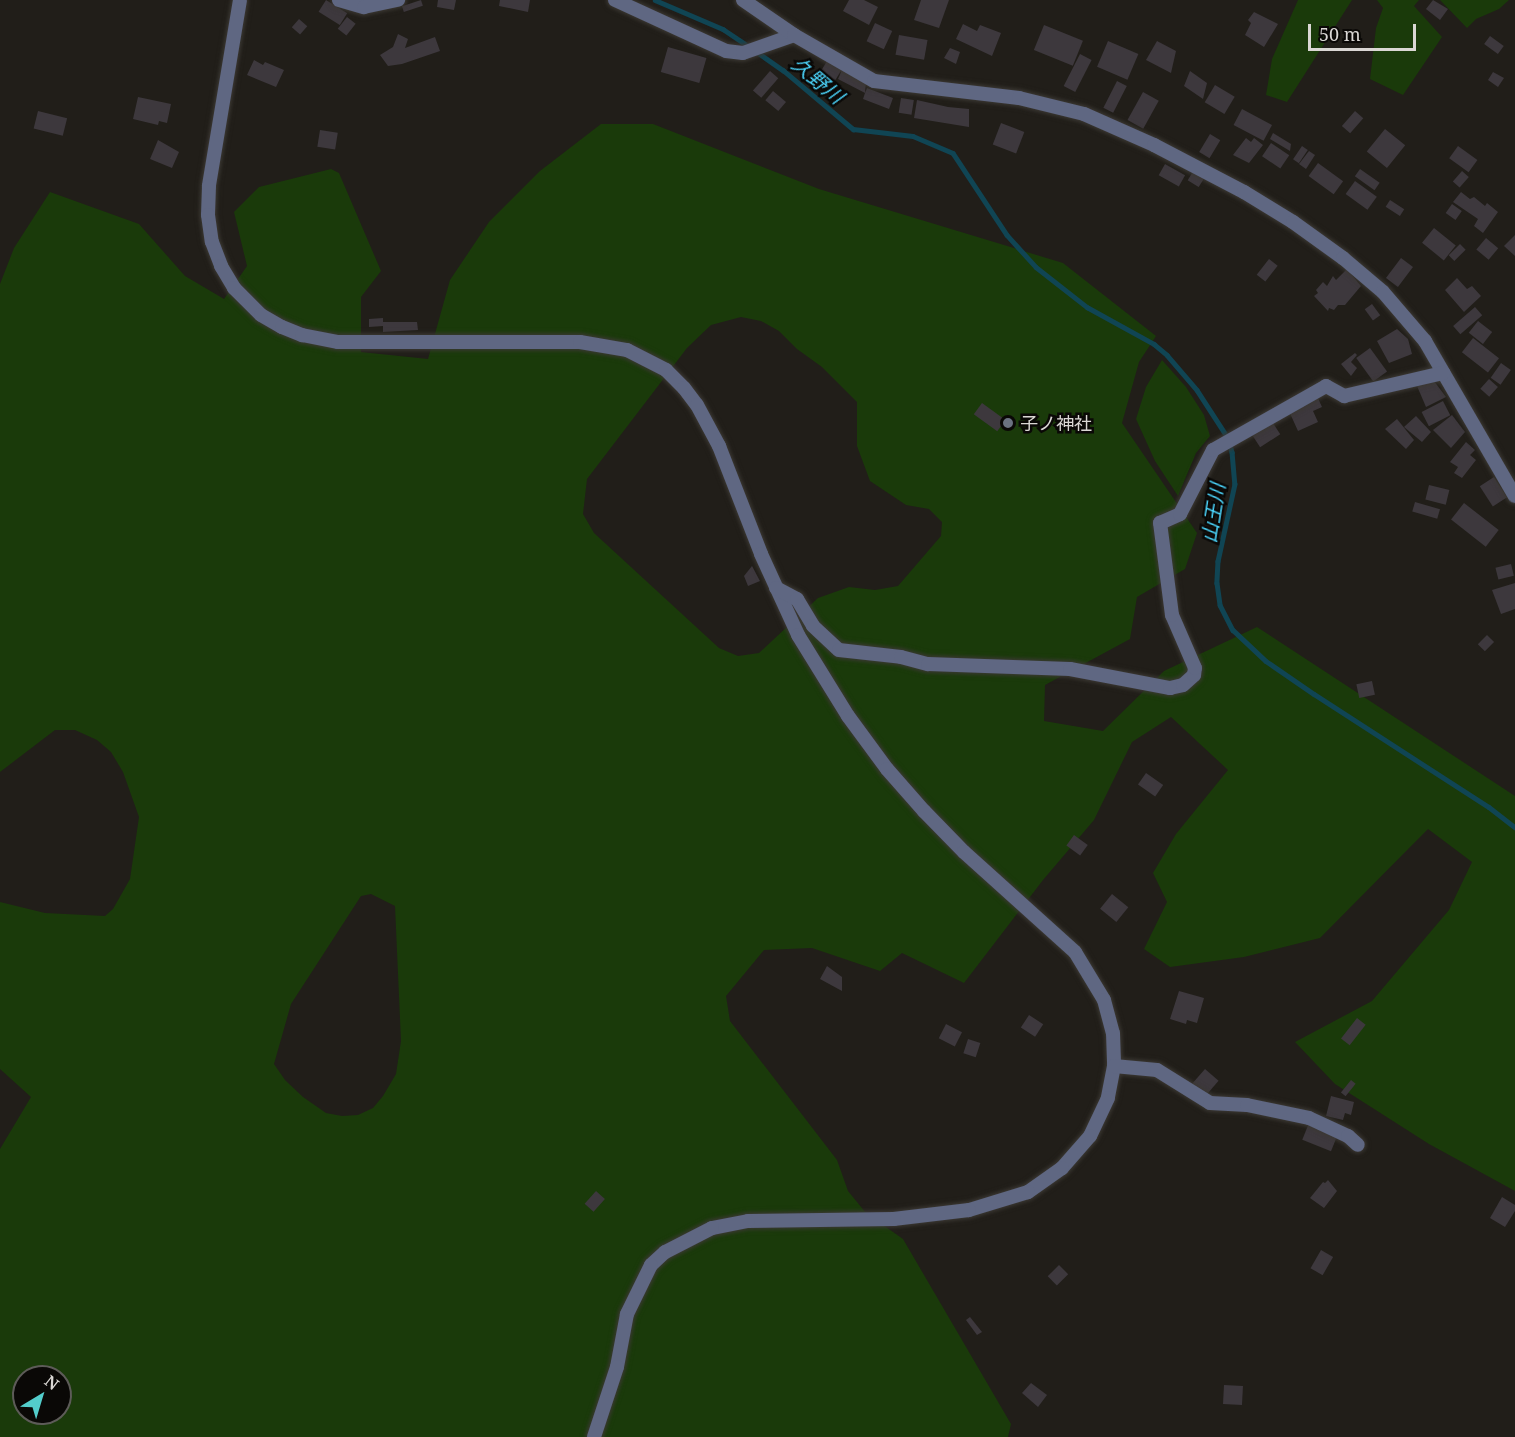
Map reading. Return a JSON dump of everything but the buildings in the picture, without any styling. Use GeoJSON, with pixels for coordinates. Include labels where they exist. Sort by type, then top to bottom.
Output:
{"type":"FeatureCollection","features":[{"type":"Feature","properties":{"kind":"street"},"geometry":{"type":"LineString","coordinates":[[240,0],[209,186],[208,215],[212,242],[221,266],[247,302],[282,327],[338,342],[580,342],[627,350],[666,370],[697,405],[719,446],[776,588],[816,665],[848,716],[887,769],[964,852],[1075,951],[1104,1000],[1113,1033],[1114,1066],[1108,1098],[1090,1136],[1062,1168],[1028,1191],[969,1210],[894,1219],[748,1221],[712,1228],[665,1252],[651,1265],[627,1314],[616,1367],[594,1437]]}},
{"type":"Feature","properties":{"kind":"street"},"geometry":{"type":"LineString","coordinates":[[339,0],[363,7],[398,0]]}},
{"type":"Feature","properties":{"kind":"street"},"geometry":{"type":"LineString","coordinates":[[615,0],[726,51],[743,52],[794,35]]}},
{"type":"Feature","properties":{"kind":"street"},"geometry":{"type":"LineString","coordinates":[[743,0],[794,35],[874,81],[1019,98],[1084,114],[1204,171],[1293,222],[1343,258],[1383,292],[1425,341],[1515,496]]}},
{"type":"Feature","properties":{"kind":"street"},"geometry":{"type":"LineString","coordinates":[[776,588],[797,599],[813,626],[838,650],[901,657],[928,664],[1070,669],[1170,688],[1183,685],[1194,675],[1195,668],[1172,615],[1160,523],[1180,514],[1213,450],[1248,428],[1326,386],[1344,396],[1443,373]]}},
{"type":"Feature","properties":{"kind":"street"},"geometry":{"type":"LineString","coordinates":[[1114,1066],[1157,1070],[1210,1103],[1247,1105],[1309,1119],[1348,1136],[1358,1145]]}},
{"type":"Feature","properties":{"kind":"green space"},"geometry":{"type":"Polygon","coordinates":[[[1298,0],[1352,0],[1287,102],[1266,95],[1272,59],[1298,0]]]}},
{"type":"Feature","properties":{"kind":"green space"},"geometry":{"type":"Polygon","coordinates":[[[1377,0],[1419,0],[1414,6],[1442,37],[1403,95],[1370,79],[1376,28],[1383,8],[1377,0]]]}},
{"type":"Feature","properties":{"kind":"green space"},"geometry":{"type":"Polygon","coordinates":[[[1440,0],[1509,0],[1499,9],[1476,19],[1467,28],[1440,0]]]}},
{"type":"Feature","properties":{"kind":"green space"},"geometry":{"type":"Polygon","coordinates":[[[601,124],[653,124],[819,189],[1063,263],[1156,336],[1139,362],[1122,423],[1197,533],[1185,569],[1137,597],[1130,639],[1045,685],[1044,721],[1103,731],[1164,671],[1257,627],[1515,796],[1515,1191],[1429,1144],[1335,1084],[1295,1042],[1372,1001],[1449,910],[1472,862],[1428,829],[1320,938],[1244,957],[1170,967],[1144,949],[1167,902],[1153,873],[1176,834],[1228,770],[1171,717],[1132,742],[1094,820],[1043,880],[964,983],[902,953],[880,971],[812,948],[764,950],[726,996],[730,1021],[837,1160],[848,1191],[866,1213],[903,1239],[1011,1424],[1008,1437],[0,1437],[0,1149],[31,1097],[0,1069],[0,902],[45,913],[105,916],[113,909],[130,879],[139,817],[123,772],[111,752],[97,740],[75,730],[55,730],[0,772],[0,284],[14,248],[50,192],[139,224],[185,276],[224,299],[247,266],[234,212],[259,187],[331,169],[339,173],[381,271],[361,297],[361,352],[428,359],[450,280],[489,222],[540,171],[601,124]],[[741,317],[711,325],[687,348],[587,479],[583,514],[594,533],[719,648],[738,656],[759,653],[818,598],[849,587],[875,590],[898,586],[941,536],[942,522],[929,509],[906,505],[870,481],[857,446],[857,402],[822,367],[797,349],[779,331],[761,321],[741,317]],[[371,894],[361,896],[291,1004],[274,1064],[285,1080],[303,1097],[326,1113],[342,1116],[358,1115],[373,1108],[383,1096],[396,1074],[401,1041],[395,906],[371,894]]]}},
{"type":"Feature","properties":{"kind":"green space"},"geometry":{"type":"Polygon","coordinates":[[[1162,360],[1186,387],[1204,415],[1210,436],[1196,453],[1178,496],[1155,461],[1136,419],[1146,387],[1162,360]]]}},
{"type":"Feature","properties":{"kind":"waterway","name":"久野川"},"geometry":{"type":"LineString","coordinates":[[655,0],[723,29],[750,47]]}},
{"type":"Feature","properties":{"kind":"waterway","name":"山王川"},"geometry":{"type":"LineString","coordinates":[[757,52],[783,70],[853,129],[913,136],[953,153],[1007,235],[1036,267],[1087,307],[1154,344],[1167,355],[1197,390],[1228,438],[1232,452],[1235,484],[1218,561],[1217,583],[1220,605],[1233,630],[1266,661],[1489,807],[1515,827]]}},
{"type":"Feature","properties":{"kind":"place","name":"子ノ神社"},"geometry":{"type":"Point","coordinates":[1008,423]}}]}
